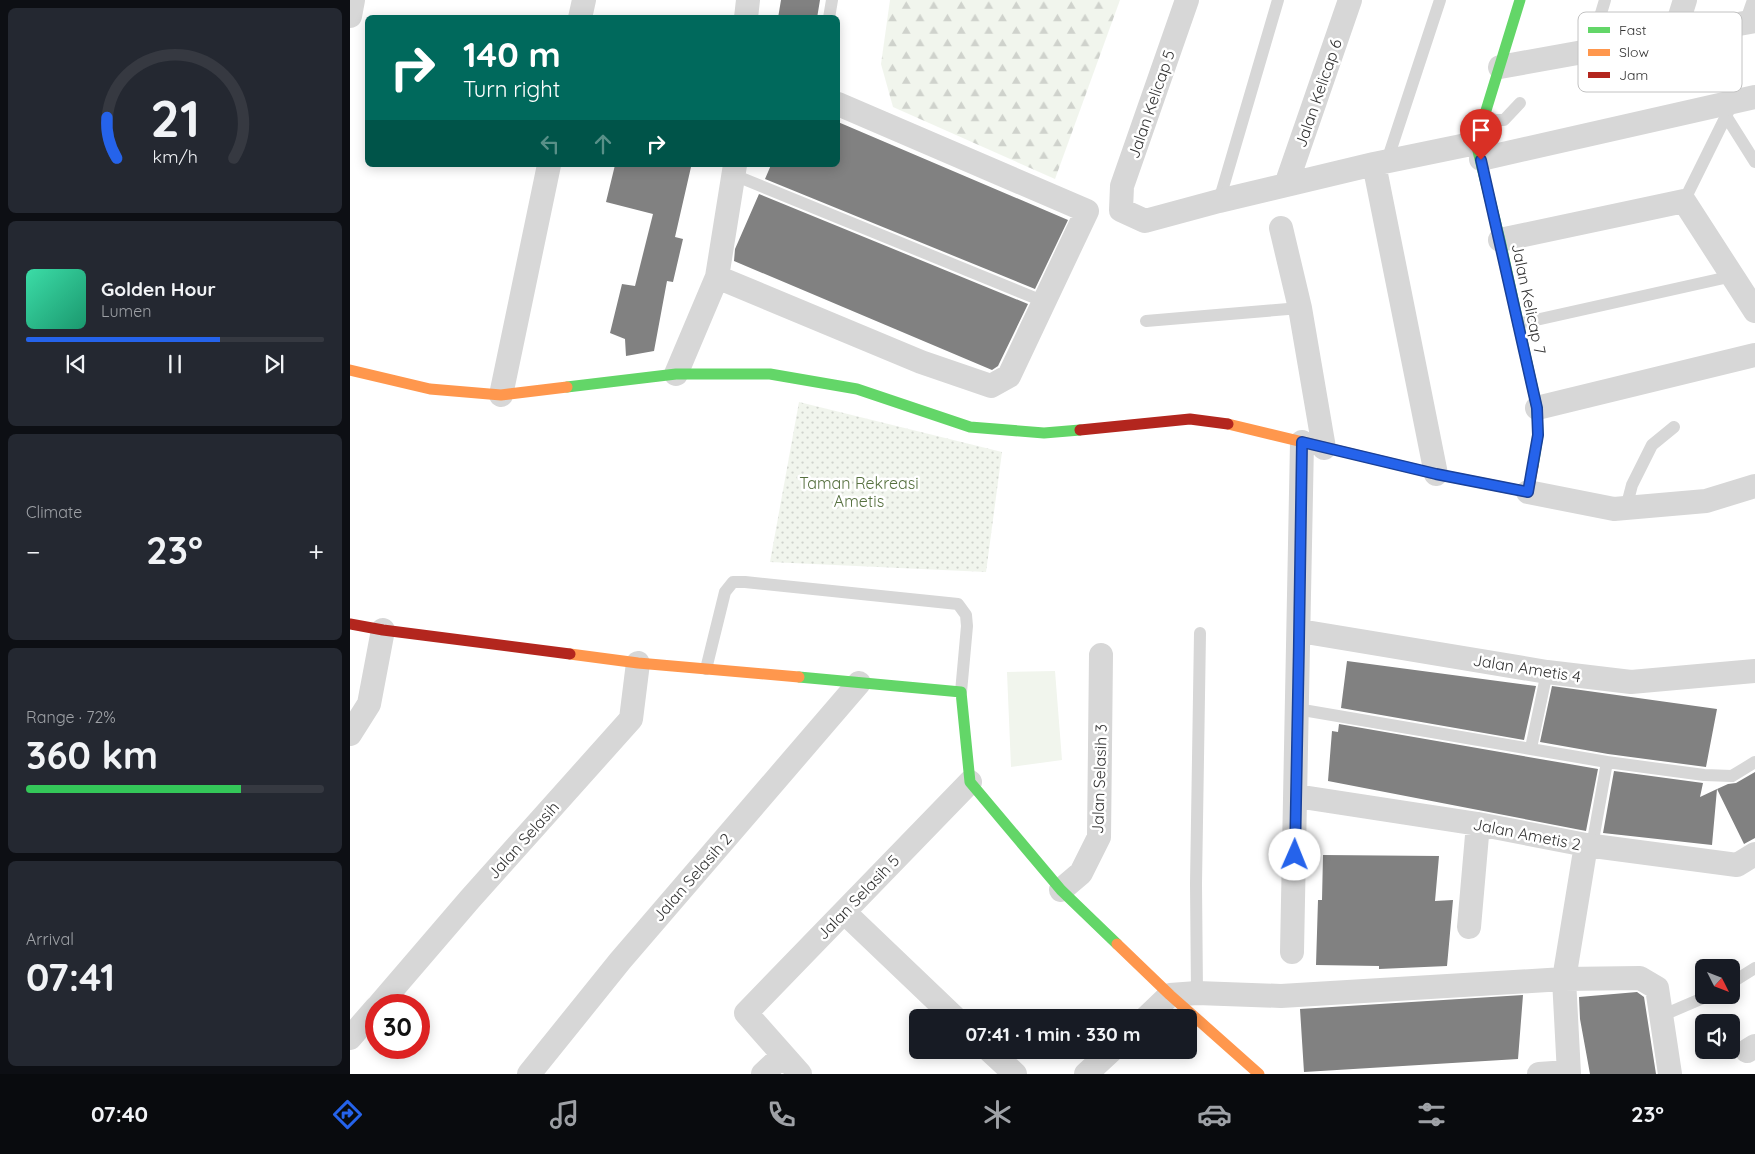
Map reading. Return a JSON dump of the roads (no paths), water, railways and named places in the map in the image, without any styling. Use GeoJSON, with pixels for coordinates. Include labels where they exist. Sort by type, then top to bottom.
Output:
{"type":"FeatureCollection","features":[{"type":"Feature","properties":{"kind":"street"},"geometry":{"type":"LineString","coordinates":[[350,16],[353,0]]}},
{"type":"Feature","properties":{"kind":"street"},"geometry":{"type":"LineString","coordinates":[[581,15],[584,0]]}},
{"type":"Feature","properties":{"kind":"street"},"geometry":{"type":"LineString","coordinates":[[746,15],[748,0]]}},
{"type":"Feature","properties":{"kind":"street","name":"Jalan Kelicap 5"},"geometry":{"type":"LineString","coordinates":[[1187,0],[1122,186],[1121,210],[1145,221],[1220,201]]}},
{"type":"Feature","properties":{"kind":"street","name":"Jalan Kelicap 6"},"geometry":{"type":"LineString","coordinates":[[1286,186],[1350,0]]}},
{"type":"Feature","properties":{"kind":"street"},"geometry":{"type":"LineString","coordinates":[[1478,151],[1485,115],[1520,0]]}},
{"type":"Feature","properties":{"kind":"street"},"geometry":{"type":"LineString","coordinates":[[1681,12],[1685,0]]}},
{"type":"Feature","properties":{"kind":"street"},"geometry":{"type":"LineString","coordinates":[[1500,67],[1578,52]]}},
{"type":"Feature","properties":{"kind":"street"},"geometry":{"type":"LineString","coordinates":[[717,277],[921,362],[991,386],[1009,376],[1087,211],[840,105]]}},
{"type":"Feature","properties":{"kind":"street"},"geometry":{"type":"LineString","coordinates":[[1220,201],[1381,163],[1478,151],[1738,105]]}},
{"type":"Feature","properties":{"kind":"street","name":"Jalan Kelicap 7"},"geometry":{"type":"LineString","coordinates":[[1478,151],[1500,240],[1537,408],[1538,435],[1528,492]]}},
{"type":"Feature","properties":{"kind":"street"},"geometry":{"type":"LineString","coordinates":[[1381,163],[1436,474]]}},
{"type":"Feature","properties":{"kind":"street"},"geometry":{"type":"LineString","coordinates":[[501,394],[549,167]]}},
{"type":"Feature","properties":{"kind":"street"},"geometry":{"type":"LineString","coordinates":[[676,374],[717,277],[735,170]]}},
{"type":"Feature","properties":{"kind":"street"},"geometry":{"type":"LineString","coordinates":[[1500,240],[1684,201],[1755,311]]}},
{"type":"Feature","properties":{"kind":"street"},"geometry":{"type":"LineString","coordinates":[[1281,228],[1300,308],[1313,445],[1300,631],[1292,952]]}},
{"type":"Feature","properties":{"kind":"street"},"geometry":{"type":"LineString","coordinates":[[1537,408],[1755,355]]}},
{"type":"Feature","properties":{"kind":"street"},"geometry":{"type":"LineString","coordinates":[[350,370],[430,389],[501,394],[676,374],[770,374],[857,389],[970,427],[1044,433],[1190,419],[1238,425],[1436,474],[1614,509],[1706,501],[1755,486]]}},
{"type":"Feature","properties":{"kind":"street"},"geometry":{"type":"LineString","coordinates":[[350,624],[383,630],[638,663],[961,692],[970,782],[1061,890],[1170,995],[1259,1074]]}},
{"type":"Feature","properties":{"kind":"street"},"geometry":{"type":"LineString","coordinates":[[350,734],[369,704],[383,630]]}},
{"type":"Feature","properties":{"kind":"street","name":"Jalan Ametis 4"},"geometry":{"type":"LineString","coordinates":[[1300,631],[1548,672],[1631,682],[1753,675]]}},
{"type":"Feature","properties":{"kind":"street","name":"Jalan Selasih 3"},"geometry":{"type":"LineString","coordinates":[[1061,890],[1081,873],[1100,837],[1101,655]]}},
{"type":"Feature","properties":{"kind":"street","name":"Jalan Selasih"},"geometry":{"type":"LineString","coordinates":[[389,994],[631,719],[638,663]]}},
{"type":"Feature","properties":{"kind":"street","name":"Jalan Selasih 2"},"geometry":{"type":"LineString","coordinates":[[530,1074],[620,961],[859,683]]}},
{"type":"Feature","properties":{"kind":"street","name":"Jalan Selasih 5"},"geometry":{"type":"LineString","coordinates":[[783,1055],[746,1013],[970,782]]}},
{"type":"Feature","properties":{"kind":"street","name":"Jalan Ametis 2"},"geometry":{"type":"LineString","coordinates":[[1296,796],[1478,824],[1589,846],[1737,865],[1755,854]]}},
{"type":"Feature","properties":{"kind":"street"},"geometry":{"type":"LineString","coordinates":[[1468,927],[1478,824]]}},
{"type":"Feature","properties":{"kind":"street"},"geometry":{"type":"LineString","coordinates":[[1539,1074],[1568,1073],[1564,980],[1589,846]]}},
{"type":"Feature","properties":{"kind":"street"},"geometry":{"type":"LineString","coordinates":[[844,912],[946,1009]]}},
{"type":"Feature","properties":{"kind":"street"},"geometry":{"type":"LineString","coordinates":[[1155,1009],[1170,995],[1197,993],[1281,996],[1564,980],[1640,978],[1657,988],[1670,1074]]}},
{"type":"Feature","properties":{"kind":"street"},"geometry":{"type":"LineString","coordinates":[[350,1038],[365,1021]]}},
{"type":"Feature","properties":{"kind":"street"},"geometry":{"type":"LineString","coordinates":[[763,1074],[783,1055],[800,1074]]}},
{"type":"Feature","properties":{"kind":"street"},"geometry":{"type":"LineString","coordinates":[[998,1059],[1014,1074]]}},
{"type":"Feature","properties":{"kind":"street"},"geometry":{"type":"LineString","coordinates":[[1086,1074],[1102,1059]]}},
{"type":"Feature","properties":{"kind":"lane"},"geometry":{"type":"LineString","coordinates":[[830,15],[832,0]]}},
{"type":"Feature","properties":{"kind":"lane"},"geometry":{"type":"LineString","coordinates":[[1220,201],[1278,0]]}},
{"type":"Feature","properties":{"kind":"lane"},"geometry":{"type":"LineString","coordinates":[[1381,163],[1440,0]]}},
{"type":"Feature","properties":{"kind":"lane"},"geometry":{"type":"LineString","coordinates":[[1601,12],[1605,0]]}},
{"type":"Feature","properties":{"kind":"lane"},"geometry":{"type":"LineString","coordinates":[[1750,22],[1752,0]]}},
{"type":"Feature","properties":{"kind":"lane"},"geometry":{"type":"LineString","coordinates":[[1485,115],[1495,120],[1504,120],[1520,103]]}},
{"type":"Feature","properties":{"kind":"lane"},"geometry":{"type":"LineString","coordinates":[[1738,105],[1755,162]]}},
{"type":"Feature","properties":{"kind":"lane"},"geometry":{"type":"LineString","coordinates":[[1684,201],[1738,105]]}},
{"type":"Feature","properties":{"kind":"lane"},"geometry":{"type":"LineString","coordinates":[[735,170],[1045,302]]}},
{"type":"Feature","properties":{"kind":"lane"},"geometry":{"type":"LineString","coordinates":[[1518,324],[1733,276]]}},
{"type":"Feature","properties":{"kind":"lane"},"geometry":{"type":"LineString","coordinates":[[1146,321],[1300,308]]}},
{"type":"Feature","properties":{"kind":"lane"},"geometry":{"type":"LineString","coordinates":[[1626,508],[1632,486],[1652,445],[1674,427]]}},
{"type":"Feature","properties":{"kind":"lane"},"geometry":{"type":"LineString","coordinates":[[706,669],[725,592],[733,582],[745,582],[958,604],[966,615],[967,626],[961,692]]}},
{"type":"Feature","properties":{"kind":"lane"},"geometry":{"type":"LineString","coordinates":[[1197,993],[1196,884],[1200,633]]}},
{"type":"Feature","properties":{"kind":"lane"},"geometry":{"type":"LineString","coordinates":[[1530,748],[1548,672]]}},
{"type":"Feature","properties":{"kind":"lane"},"geometry":{"type":"LineString","coordinates":[[1297,709],[1607,762],[1704,775],[1732,776],[1755,762]]}},
{"type":"Feature","properties":{"kind":"lane"},"geometry":{"type":"LineString","coordinates":[[1589,846],[1607,762]]}},
{"type":"Feature","properties":{"kind":"lane"},"geometry":{"type":"LineString","coordinates":[[1740,977],[1755,968]]}},
{"type":"Feature","properties":{"kind":"lane"},"geometry":{"type":"LineString","coordinates":[[1661,1016],[1695,1001]]}},
{"type":"Feature","properties":{"kind":"park label","name":"Taman Rekreasi Ametis"},"geometry":{"type":"Point","coordinates":[859,492]}}]}
